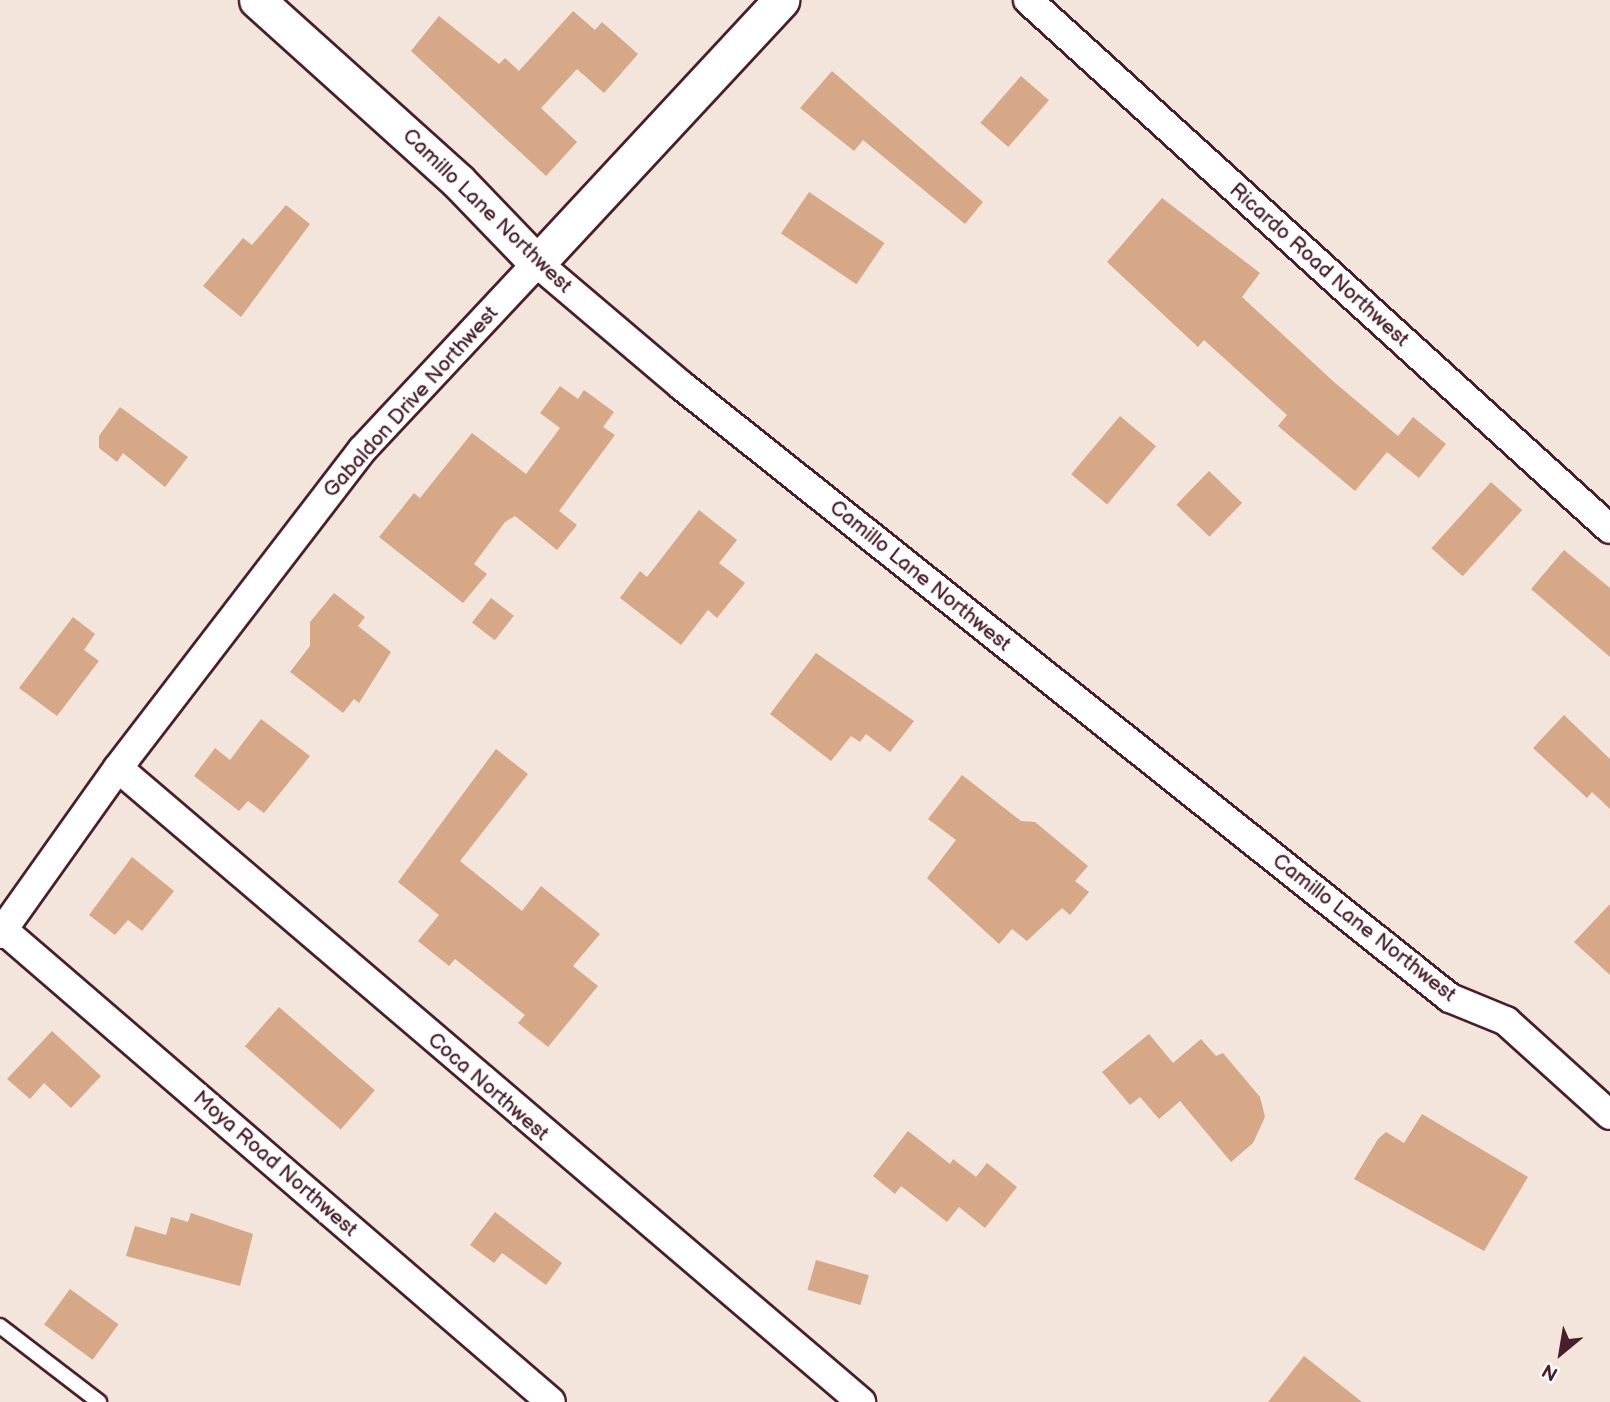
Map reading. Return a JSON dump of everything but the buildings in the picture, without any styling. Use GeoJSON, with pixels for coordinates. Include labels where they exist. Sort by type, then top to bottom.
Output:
{"type":"FeatureCollection","features":[{"type":"Feature","properties":{"kind":"street","name":"Camillo Lane Northwest"},"geometry":{"type":"LineString","coordinates":[[257,0],[458,181],[537,263],[682,386],[1450,998],[1506,1021],[1610,1115]]}},
{"type":"Feature","properties":{"kind":"street","name":"Gabaldon Drive Northwest"},"geometry":{"type":"LineString","coordinates":[[1,930],[118,768],[362,450],[781,0]]}},
{"type":"Feature","properties":{"kind":"street","name":"Ricardo Road Northwest"},"geometry":{"type":"LineString","coordinates":[[1028,0],[1610,529]]}},
{"type":"Feature","properties":{"kind":"street","name":"Coca Northwest"},"geometry":{"type":"LineString","coordinates":[[118,768],[861,1402]]}},
{"type":"Feature","properties":{"kind":"street","name":"Moya Road Northwest"},"geometry":{"type":"LineString","coordinates":[[1,930],[551,1402]]}},
{"type":"Feature","properties":{"kind":"lane"},"geometry":{"type":"LineString","coordinates":[[0,1326],[99,1402]]}}]}
